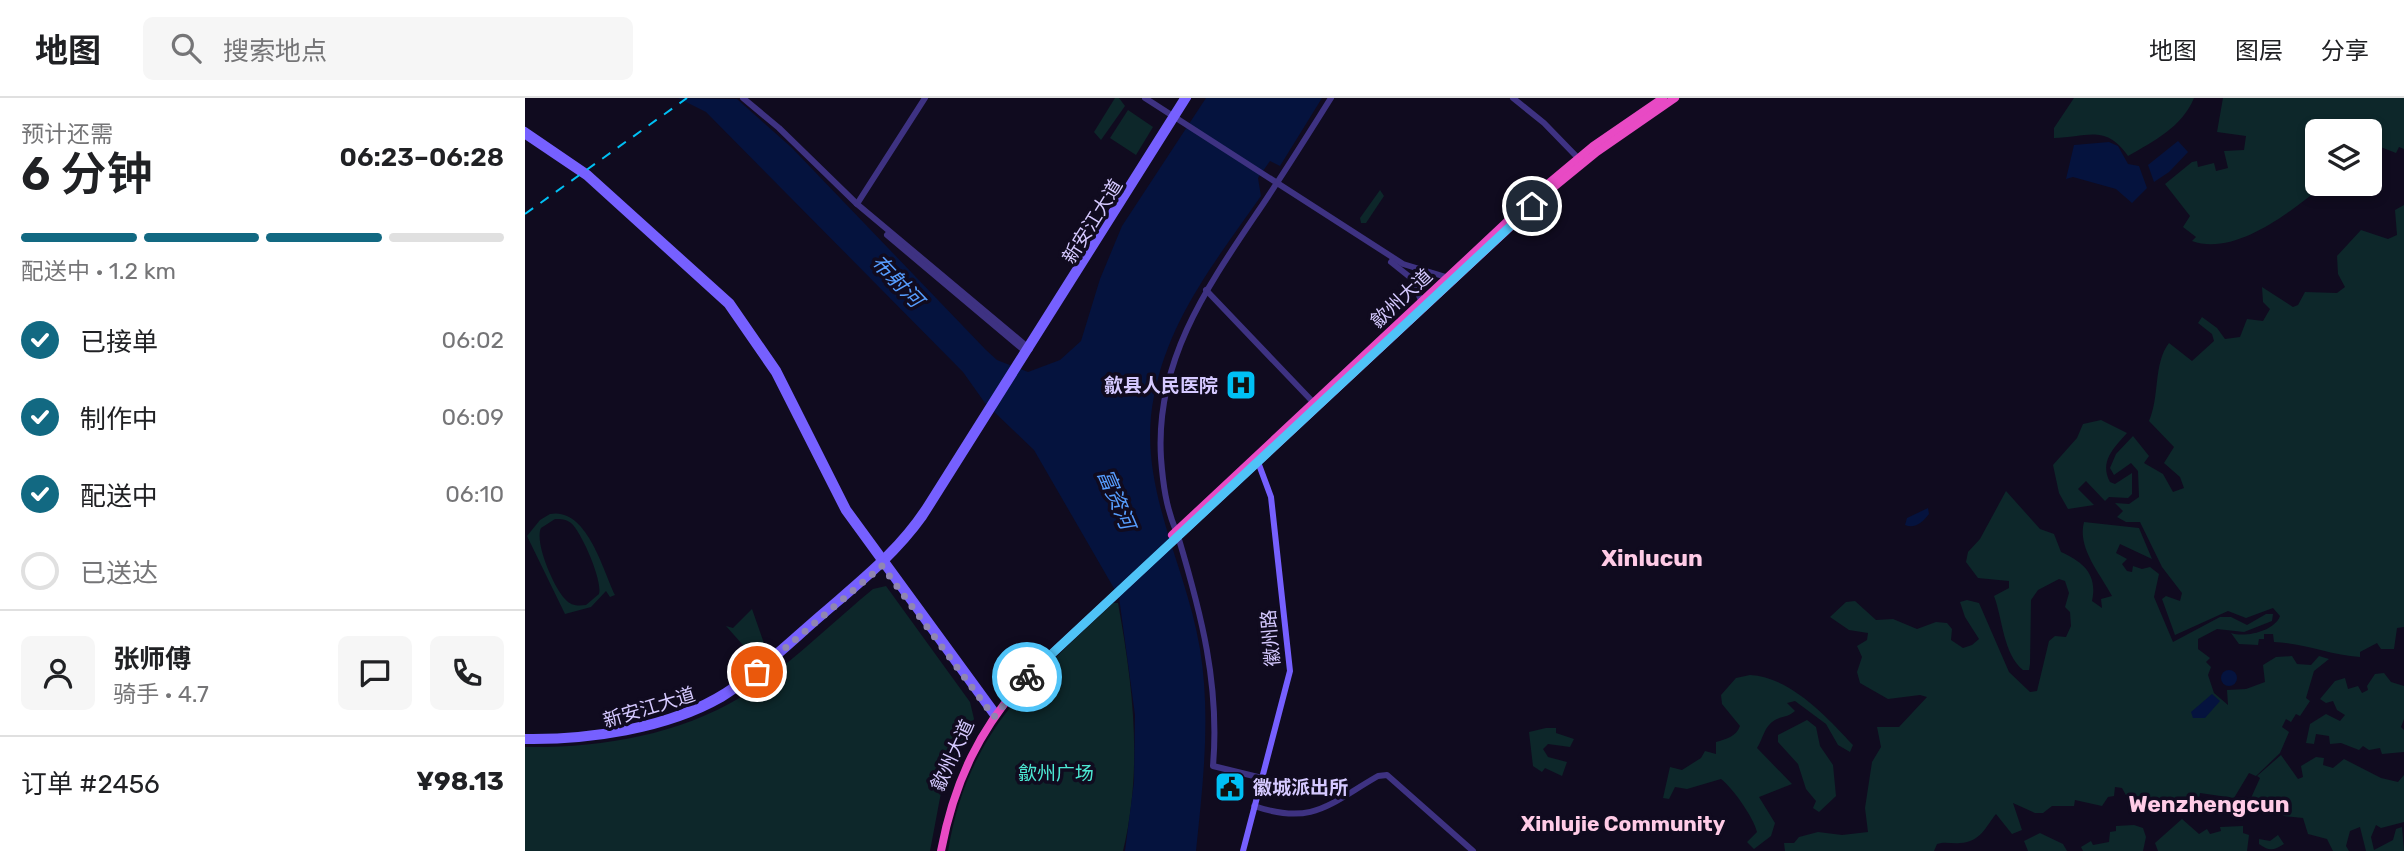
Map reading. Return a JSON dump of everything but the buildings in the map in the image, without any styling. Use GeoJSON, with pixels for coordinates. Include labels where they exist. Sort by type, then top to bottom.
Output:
{"type":"FeatureCollection","features":[{"type":"Feature","properties":{"kind":"highway","name":"歙州大道"},"geometry":{"type":"LineString","coordinates":[[938,851],[961,774],[994,713],[1025,673],[1175,535],[1446,277],[1578,158],[1663,98]]}},
{"type":"Feature","properties":{"kind":"highway","name":"歙州大道"},"geometry":{"type":"LineString","coordinates":[[1175,535],[1258,462],[1548,192],[1605,146],[1675,98]]}},
{"type":"Feature","properties":{"kind":"main road","name":"新安江大道"},"geometry":{"type":"LineString","coordinates":[[525,739],[608,732],[711,699],[741,680],[883,562],[924,517],[1175,120],[1186,98]]}},
{"type":"Feature","properties":{"kind":"main road"},"geometry":{"type":"LineString","coordinates":[[525,130],[589,173],[731,302],[778,370],[835,488],[883,562]]}},
{"type":"Feature","properties":{"kind":"main road"},"geometry":{"type":"LineString","coordinates":[[525,136],[586,177],[727,305],[767,361],[794,409],[837,501],[994,713]]}},
{"type":"Feature","properties":{"kind":"main road","name":"徽州路"},"geometry":{"type":"LineString","coordinates":[[1243,851],[1288,682],[1290,665],[1270,491],[1258,462]]}},
{"type":"Feature","properties":{"kind":"street"},"geometry":{"type":"LineString","coordinates":[[743,98],[779,128],[857,204],[1026,354]]}},
{"type":"Feature","properties":{"kind":"street"},"geometry":{"type":"LineString","coordinates":[[857,204],[925,98]]}},
{"type":"Feature","properties":{"kind":"street"},"geometry":{"type":"LineString","coordinates":[[1138,98],[1403,264],[1446,277]]}},
{"type":"Feature","properties":{"kind":"street"},"geometry":{"type":"LineString","coordinates":[[1145,98],[1175,120]]}},
{"type":"Feature","properties":{"kind":"street"},"geometry":{"type":"LineString","coordinates":[[1262,778],[1213,766],[1214,704],[1208,646],[1164,491],[1162,415],[1176,352],[1206,290],[1331,98]]}},
{"type":"Feature","properties":{"kind":"street"},"geometry":{"type":"LineString","coordinates":[[1513,98],[1544,123],[1578,158]]}},
{"type":"Feature","properties":{"kind":"street"},"geometry":{"type":"LineString","coordinates":[[1276,185],[1402,269],[1414,281],[1422,300]]}},
{"type":"Feature","properties":{"kind":"street"},"geometry":{"type":"LineString","coordinates":[[1206,290],[1313,402]]}},
{"type":"Feature","properties":{"kind":"street"},"geometry":{"type":"LineString","coordinates":[[1254,806],[1285,815],[1303,815],[1322,809],[1378,776],[1387,775],[1473,851]]}},
{"type":"Feature","properties":{"kind":"green space"},"geometry":{"type":"Polygon","coordinates":[[[1115,98],[1119,98],[1125,106],[1101,140],[1094,132],[1115,98]]]}},
{"type":"Feature","properties":{"kind":"green space"},"geometry":{"type":"Polygon","coordinates":[[[2074,98],[2194,98],[2175,125],[2128,156],[2120,146],[2103,136],[2054,138],[2054,128],[2074,98]]]}},
{"type":"Feature","properties":{"kind":"green space"},"geometry":{"type":"Polygon","coordinates":[[[2223,98],[2404,98],[2404,149],[2399,147],[2396,153],[2382,148],[2382,119],[2305,119],[2305,196],[2310,196],[2281,217],[2245,237],[2209,244],[2192,241],[2196,237],[2183,227],[2190,216],[2165,184],[2192,162],[2197,161],[2198,167],[2214,163],[2216,171],[2228,168],[2224,151],[2244,150],[2246,136],[2217,132],[2223,98]]]}},
{"type":"Feature","properties":{"kind":"green space"},"geometry":{"type":"Polygon","coordinates":[[[1128,110],[1153,127],[1136,155],[1110,138],[1128,110]]]}},
{"type":"Feature","properties":{"kind":"green space"},"geometry":{"type":"Polygon","coordinates":[[[1380,190],[1384,196],[1366,223],[1361,223],[1360,218],[1380,190]]]}},
{"type":"Feature","properties":{"kind":"green space"},"geometry":{"type":"Polygon","coordinates":[[[2404,205],[2404,627],[2397,628],[2394,649],[2381,649],[2377,643],[2360,652],[2360,657],[2349,656],[2274,642],[2273,634],[2264,634],[2264,639],[2259,639],[2258,645],[2239,644],[2231,633],[2251,634],[2272,626],[2280,616],[2273,608],[2246,618],[2228,611],[2175,635],[2162,599],[2166,596],[2180,601],[2182,593],[2162,567],[2140,522],[2126,522],[2117,517],[2123,511],[2115,503],[2129,504],[2139,497],[2138,471],[2131,463],[2114,475],[2110,468],[2116,454],[2133,436],[2149,456],[2144,463],[2163,474],[2173,492],[2184,488],[2180,477],[2164,463],[2174,447],[2149,421],[2164,351],[2169,343],[2192,361],[2214,341],[2212,334],[2198,323],[2202,317],[2217,328],[2225,339],[2240,337],[2247,319],[2263,321],[2270,309],[2263,302],[2262,287],[2293,307],[2298,305],[2305,292],[2337,293],[2345,287],[2338,274],[2337,256],[2361,230],[2388,239],[2397,235],[2395,210],[2404,205]]]}},
{"type":"Feature","properties":{"kind":"green space"},"geometry":{"type":"Polygon","coordinates":[[[2101,420],[2127,433],[2109,455],[2106,468],[2110,482],[2115,484],[2132,473],[2132,494],[2128,498],[2109,497],[2105,501],[2086,481],[2078,489],[2094,505],[2068,509],[2059,493],[2053,465],[2077,438],[2083,424],[2101,420]]]}},
{"type":"Feature","properties":{"kind":"green space"},"geometry":{"type":"Polygon","coordinates":[[[2006,491],[2040,529],[2054,534],[2061,552],[2087,570],[2093,583],[2092,601],[2102,608],[2101,599],[2112,596],[2087,551],[2084,522],[2139,528],[2152,559],[2120,544],[2116,553],[2127,559],[2122,564],[2127,571],[2132,572],[2133,566],[2142,569],[2150,567],[2159,574],[2154,597],[2173,642],[2220,617],[2231,617],[2247,625],[2266,614],[2273,614],[2272,621],[2244,632],[2217,629],[2198,639],[2198,649],[2210,658],[2206,662],[2211,667],[2208,675],[2214,693],[2228,705],[2227,690],[2246,689],[2265,682],[2263,665],[2276,657],[2292,656],[2297,664],[2311,665],[2319,656],[2329,659],[2314,671],[2306,698],[2310,701],[2300,716],[2296,714],[2291,722],[2286,719],[2282,727],[2289,732],[2280,753],[2256,776],[2249,773],[2234,798],[2200,793],[2199,798],[2182,797],[2180,806],[2174,807],[2168,799],[2155,810],[2155,803],[2149,799],[2127,797],[2122,788],[2115,787],[2114,796],[2108,797],[2102,806],[2075,800],[2074,806],[2052,806],[2043,813],[2035,813],[2013,803],[2022,830],[2012,834],[1996,814],[1982,833],[1973,840],[1940,843],[1934,851],[1785,851],[1784,843],[1794,843],[1799,837],[1818,832],[1842,835],[1868,832],[1865,808],[1872,762],[1881,747],[1877,727],[1899,727],[1927,697],[1920,695],[1888,699],[1860,683],[1857,672],[1862,657],[1857,646],[1867,640],[1868,633],[1849,630],[1830,617],[1846,602],[1855,601],[1876,620],[1893,619],[1917,629],[1936,622],[1947,623],[1952,629],[1951,640],[1963,648],[1979,639],[1965,617],[1960,602],[1967,600],[1979,603],[2009,672],[2030,692],[2037,691],[2049,641],[2055,636],[2066,637],[2071,626],[2070,612],[2065,607],[2069,593],[2065,581],[2059,579],[2038,590],[2031,600],[2030,664],[2029,670],[2023,670],[2016,663],[2007,645],[1994,596],[2009,588],[2009,581],[1978,578],[1966,562],[1968,552],[1980,539],[2006,491]]]}},
{"type":"Feature","properties":{"kind":"green space"},"geometry":{"type":"Polygon","coordinates":[[[550,514],[563,514],[583,529],[598,555],[615,595],[610,597],[606,591],[591,607],[565,614],[527,536],[540,520],[550,514]],[[555,519],[541,528],[540,543],[546,565],[565,599],[575,605],[586,605],[599,594],[595,568],[571,523],[555,519]]]}},
{"type":"Feature","properties":{"kind":"green space"},"geometry":{"type":"Polygon","coordinates":[[[886,586],[970,702],[974,719],[943,782],[930,851],[525,851],[525,747],[581,745],[636,737],[664,730],[716,710],[741,697],[774,673],[873,589],[886,586]]]}},
{"type":"Feature","properties":{"kind":"green space","name":"歙州广场"},"geometry":{"type":"Polygon","coordinates":[[[1113,603],[1118,603],[1134,727],[1133,789],[1123,851],[948,851],[957,809],[987,741],[1030,685],[1113,603]]]}},
{"type":"Feature","properties":{"kind":"green space"},"geometry":{"type":"Polygon","coordinates":[[[752,609],[765,646],[761,651],[755,649],[750,653],[726,626],[733,628],[752,609]]]}},
{"type":"Feature","properties":{"kind":"green space"},"geometry":{"type":"Polygon","coordinates":[[[2384,673],[2391,682],[2404,686],[2404,719],[2401,727],[2404,730],[2404,752],[2382,754],[2380,748],[2369,750],[2363,746],[2359,750],[2341,743],[2330,744],[2329,736],[2316,734],[2314,744],[2306,743],[2310,724],[2326,714],[2340,721],[2345,715],[2337,710],[2333,701],[2326,703],[2320,699],[2335,681],[2345,678],[2348,689],[2358,686],[2362,693],[2368,690],[2367,686],[2375,674],[2384,673]]]}},
{"type":"Feature","properties":{"kind":"green space"},"geometry":{"type":"Polygon","coordinates":[[[1750,675],[1765,677],[1793,690],[1853,745],[1850,752],[1838,745],[1826,724],[1795,701],[1787,703],[1795,711],[1771,723],[1757,748],[1792,784],[1759,797],[1775,823],[1771,836],[1754,849],[1747,842],[1757,832],[1752,819],[1721,779],[1687,789],[1675,787],[1669,799],[1663,798],[1670,767],[1682,770],[1701,758],[1705,751],[1716,754],[1716,742],[1736,733],[1740,726],[1722,704],[1721,695],[1736,678],[1750,675]]]}},
{"type":"Feature","properties":{"kind":"green space"},"geometry":{"type":"Polygon","coordinates":[[[1807,720],[1816,727],[1820,746],[1833,765],[1836,796],[1819,812],[1813,808],[1816,801],[1806,789],[1798,764],[1778,742],[1778,735],[1807,720]]]}},
{"type":"Feature","properties":{"kind":"green space"},"geometry":{"type":"Polygon","coordinates":[[[1556,728],[1556,733],[1574,739],[1570,747],[1548,744],[1543,749],[1548,757],[1567,762],[1562,776],[1545,768],[1542,772],[1533,766],[1529,732],[1556,728]]]}},
{"type":"Feature","properties":{"kind":"green space"},"geometry":{"type":"Polygon","coordinates":[[[2281,755],[2298,779],[2303,777],[2301,766],[2316,757],[2324,758],[2323,765],[2333,768],[2344,759],[2381,778],[2398,782],[2404,775],[2404,822],[2381,828],[2376,825],[2371,837],[2374,850],[2393,840],[2396,829],[2402,827],[2404,851],[2366,851],[2360,827],[2350,831],[2346,846],[2349,851],[2333,851],[2327,839],[2308,834],[2303,818],[2284,816],[2266,799],[2251,798],[2260,778],[2257,776],[2281,755]]]}},
{"type":"Feature","properties":{"kind":"green space"},"geometry":{"type":"Polygon","coordinates":[[[2182,819],[2199,834],[2207,829],[2210,834],[2221,831],[2220,827],[2243,826],[2243,833],[2249,835],[2247,851],[2158,851],[2155,843],[2182,819]]]}},
{"type":"Feature","properties":{"kind":"green space"},"geometry":{"type":"Polygon","coordinates":[[[2134,825],[2143,828],[2146,837],[2143,851],[2083,851],[2081,847],[2091,841],[2093,845],[2109,842],[2110,832],[2116,831],[2116,826],[2134,825]]]}},
{"type":"Feature","properties":{"kind":"green space"},"geometry":{"type":"Polygon","coordinates":[[[2040,833],[2063,844],[2067,851],[2028,851],[2024,841],[2040,833]]]}},
{"type":"Feature","properties":{"kind":"green space"},"geometry":{"type":"Polygon","coordinates":[[[2278,835],[2284,844],[2277,848],[2268,849],[2259,844],[2259,839],[2270,841],[2278,835]]]}},
{"type":"Feature","properties":{"kind":"water"},"geometry":{"type":"Polygon","coordinates":[[[678,98],[737,99],[792,148],[986,350],[997,360],[1028,372],[1060,360],[1081,341],[1100,279],[1122,226],[1206,98],[1322,98],[1280,166],[1270,161],[1258,178],[1261,196],[1212,266],[1183,315],[1161,368],[1154,396],[1150,429],[1157,492],[1193,617],[1203,674],[1205,750],[1196,851],[1125,851],[1134,782],[1135,715],[1119,597],[1034,450],[985,403],[963,372],[706,112],[678,98]]]}},
{"type":"Feature","properties":{"kind":"water"},"geometry":{"type":"Polygon","coordinates":[[[2178,141],[2188,152],[2169,172],[2154,182],[2148,165],[2178,141]]]}},
{"type":"Feature","properties":{"kind":"water"},"geometry":{"type":"Polygon","coordinates":[[[2109,142],[2118,146],[2128,164],[2139,166],[2147,188],[2132,203],[2116,189],[2073,177],[2066,179],[2074,145],[2109,142]]]}},
{"type":"Feature","properties":{"kind":"water"},"geometry":{"type":"Polygon","coordinates":[[[1928,508],[1929,514],[1921,522],[1912,526],[1905,525],[1907,518],[1928,508]]]}},
{"type":"Feature","properties":{"kind":"water"},"geometry":{"type":"Polygon","coordinates":[[[2229,670],[2235,672],[2235,684],[2229,686],[2223,684],[2221,678],[2223,672],[2229,670]]]}},
{"type":"Feature","properties":{"kind":"water"},"geometry":{"type":"Polygon","coordinates":[[[2212,694],[2220,701],[2205,718],[2193,718],[2191,712],[2212,694]]]}},
{"type":"Feature","properties":{"kind":"railway"},"geometry":{"type":"LineString","coordinates":[[525,214],[687,98]]}},
{"type":"Feature","properties":{"kind":"way so far"},"geometry":{"type":"LineString","coordinates":[[757,672],[882,566],[994,717],[1027,677]]}},
{"type":"Feature","properties":{"kind":"place","name":"歙县人民医院"},"geometry":{"type":"Point","coordinates":[1241,385]}},
{"type":"Feature","properties":{"kind":"place","name":"徽城派出所"},"geometry":{"type":"Point","coordinates":[1230,787]}},
{"type":"Feature","properties":{"kind":"district","name":"Xinlucun"},"geometry":{"type":"Point","coordinates":[1652,558]}},
{"type":"Feature","properties":{"kind":"district","name":"Wenzhengcun"},"geometry":{"type":"Point","coordinates":[2209,804]}},
{"type":"Feature","properties":{"kind":"district","name":"Xinlujie Community"},"geometry":{"type":"Point","coordinates":[1623,824]}},
{"type":"Feature","properties":{"kind":"route"},"geometry":{"type":"LineString","coordinates":[[1027,677],[1532,206]]}},
{"type":"Feature","properties":{"kind":"water label","name":"布射河"},"geometry":{"type":"Point","coordinates":[897,281]}},
{"type":"Feature","properties":{"kind":"water label","name":"富资河"},"geometry":{"type":"Point","coordinates":[1116,499]}}]}
